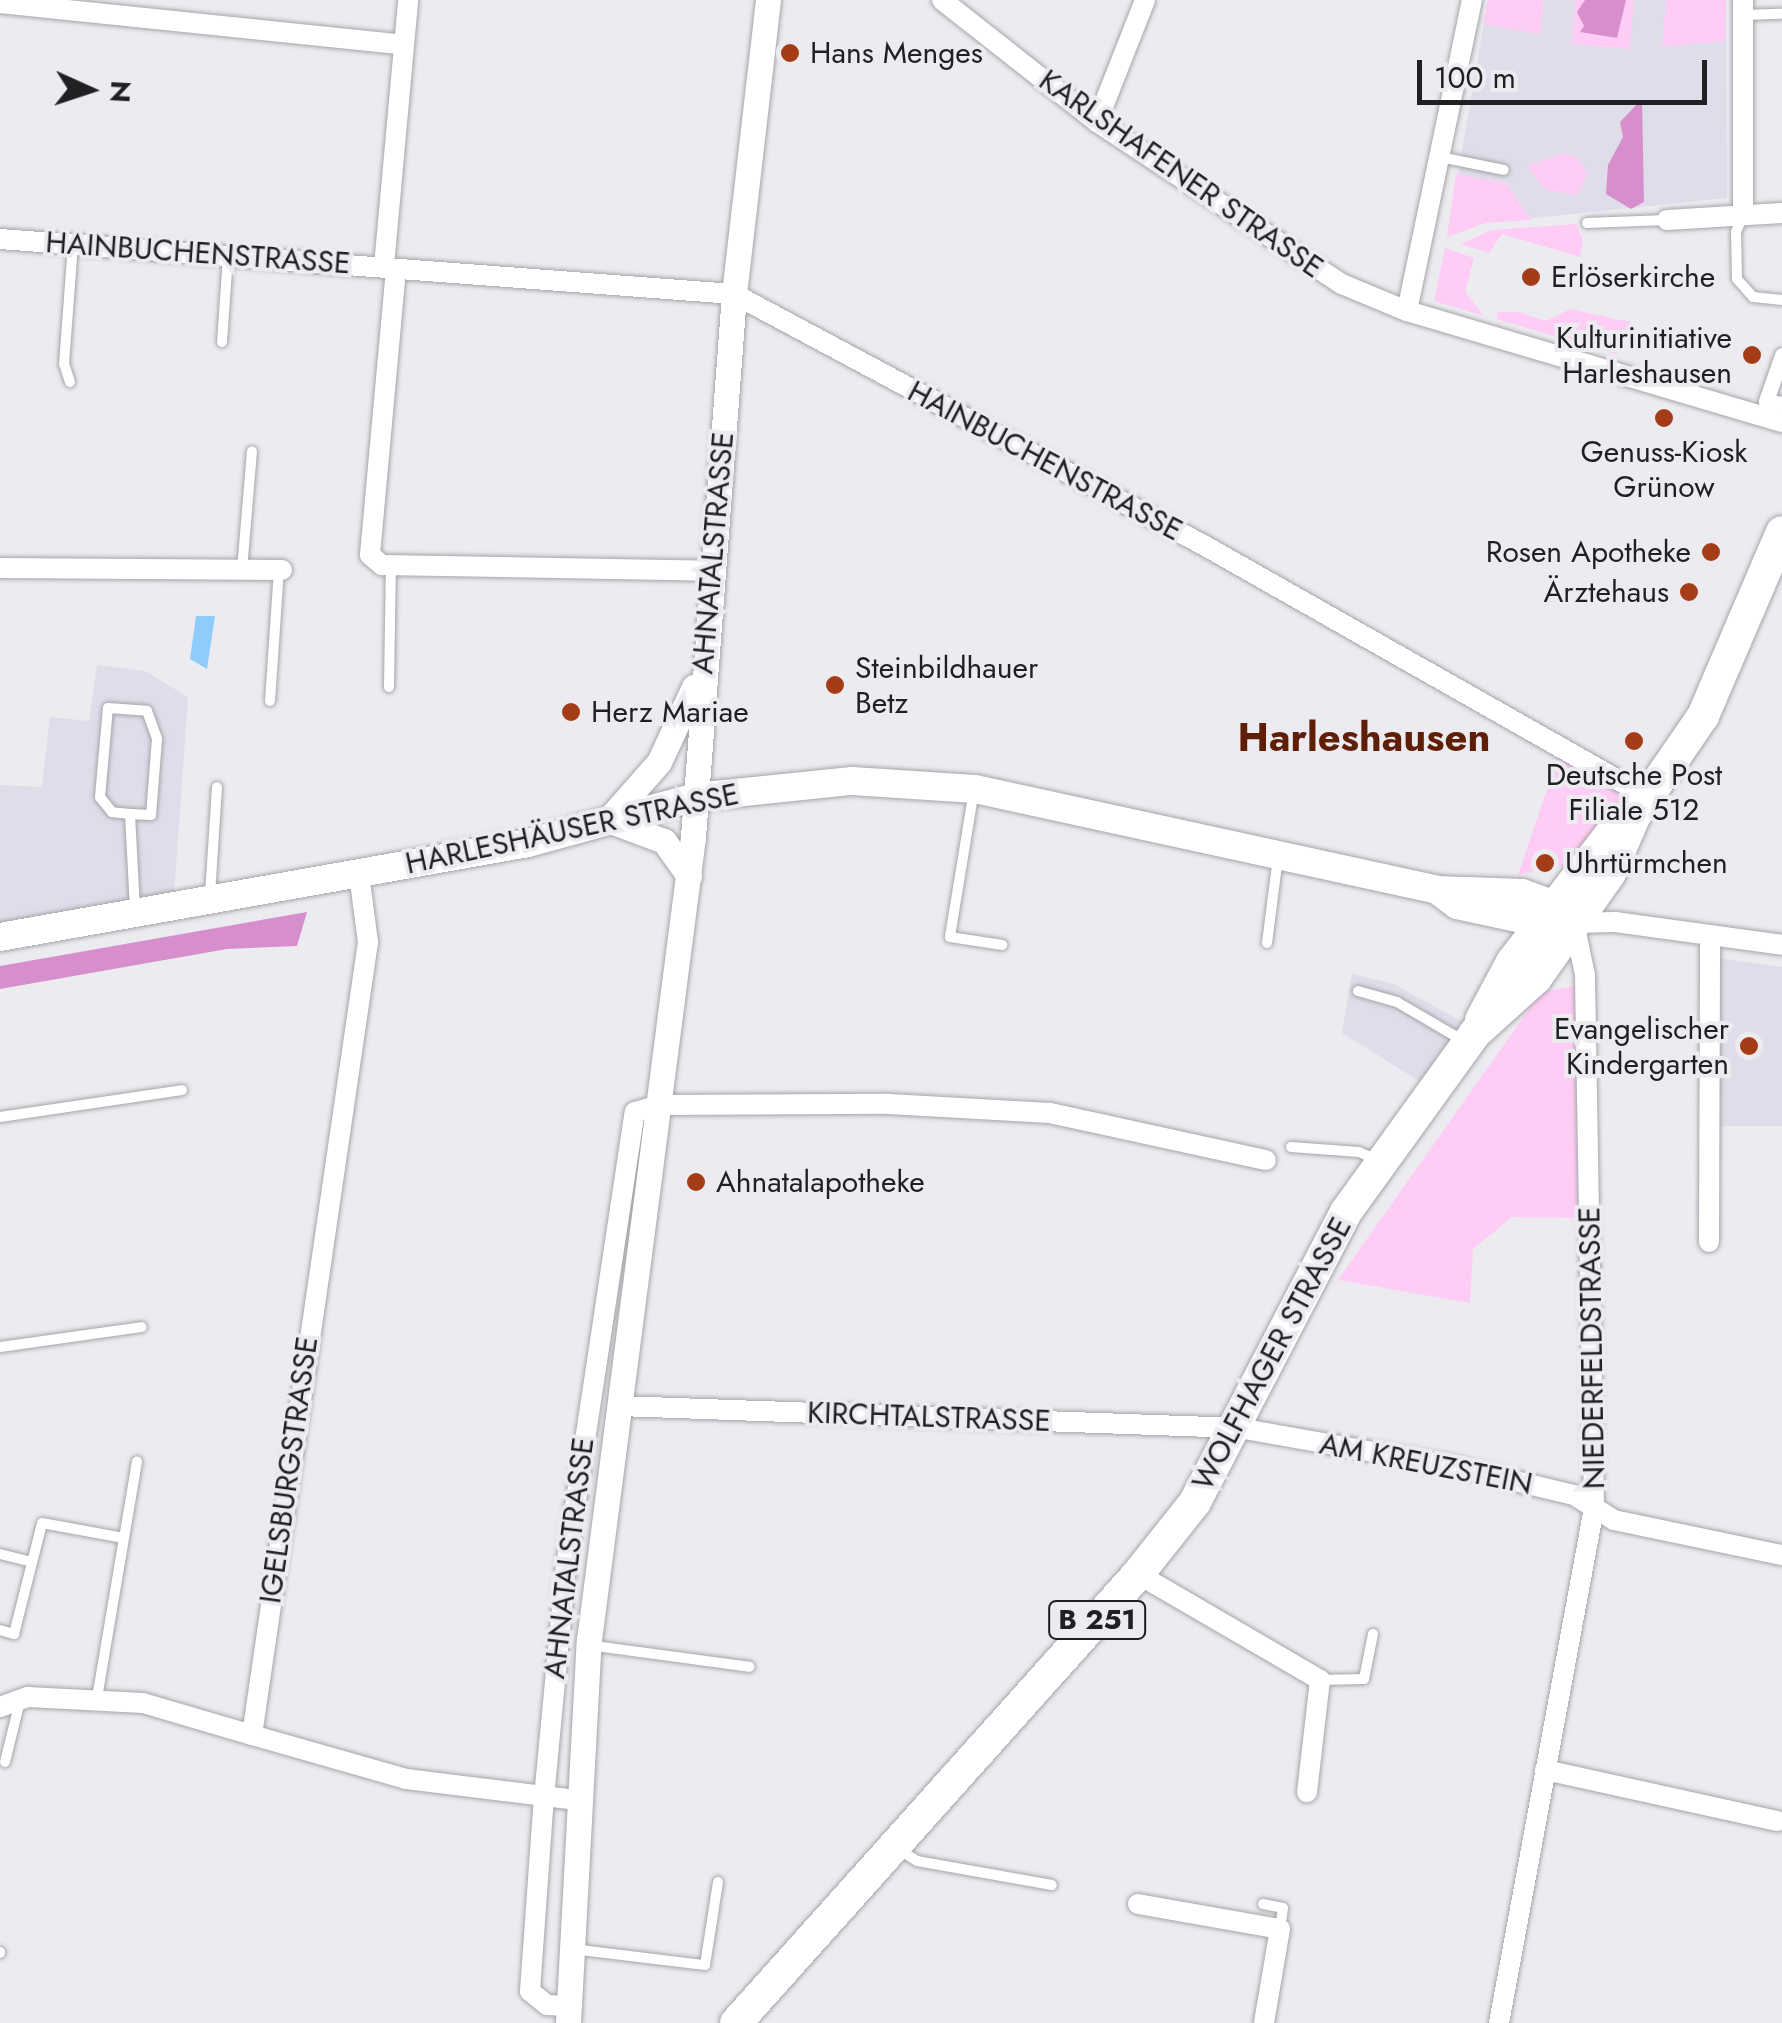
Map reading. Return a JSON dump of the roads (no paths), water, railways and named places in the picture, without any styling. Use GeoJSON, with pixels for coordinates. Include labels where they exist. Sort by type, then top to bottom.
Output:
{"type":"FeatureCollection","features":[{"type":"Feature","properties":{"kind":"main road","name":"WOLFHAGER STRASSE"},"geometry":{"type":"LineString","coordinates":[[1556,919],[1610,873],[1641,806],[1702,716],[1782,532]]}},
{"type":"Feature","properties":{"kind":"main road","name":"HARLESHÄUSER STRASSE"},"geometry":{"type":"LineString","coordinates":[[0,937],[528,843],[696,797],[852,781],[975,790],[1438,890],[1522,892],[1576,880]]}},
{"type":"Feature","properties":{"kind":"main road","name":"WOLFHAGER STRASSE"},"geometry":{"type":"LineString","coordinates":[[736,2023],[1138,1574],[1194,1502],[1238,1428],[1306,1282],[1382,1163],[1471,1038],[1536,978],[1556,919],[1576,880],[1620,822],[1641,806]]}},
{"type":"Feature","properties":{"kind":"main road","name":"HARLESHÄUSER STRASSE"},"geometry":{"type":"LineString","coordinates":[[1438,890],[1457,905],[1556,919]]}},
{"type":"Feature","properties":{"kind":"main road","name":"HARLESHÄUSER STRASSE"},"geometry":{"type":"LineString","coordinates":[[1522,892],[1556,919]]}},
{"type":"Feature","properties":{"kind":"street"},"geometry":{"type":"LineString","coordinates":[[408,0],[370,556],[391,565],[712,570]]}},
{"type":"Feature","properties":{"kind":"street","name":"AHNATALSTRASSE"},"geometry":{"type":"LineString","coordinates":[[660,1105],[635,1112],[618,1195],[566,1566],[530,1991],[568,2014],[588,1645],[660,1105],[688,876],[734,294],[768,0]]}},
{"type":"Feature","properties":{"kind":"street","name":"KARLSHAFENER STRASSE"},"geometry":{"type":"LineString","coordinates":[[942,0],[1098,122],[1274,244],[1407,311],[1782,422]]}},
{"type":"Feature","properties":{"kind":"street"},"geometry":{"type":"LineString","coordinates":[[1098,122],[1145,0]]}},
{"type":"Feature","properties":{"kind":"street"},"geometry":{"type":"LineString","coordinates":[[1407,311],[1472,0]]}},
{"type":"Feature","properties":{"kind":"street"},"geometry":{"type":"LineString","coordinates":[[0,3],[403,46]]}},
{"type":"Feature","properties":{"kind":"street"},"geometry":{"type":"LineString","coordinates":[[1743,8],[1744,215]]}},
{"type":"Feature","properties":{"kind":"street"},"geometry":{"type":"LineString","coordinates":[[1667,220],[1782,212]]}},
{"type":"Feature","properties":{"kind":"street","name":"HAINBUCHENSTRASSE"},"geometry":{"type":"LineString","coordinates":[[0,239],[734,294],[1207,547],[1641,806]]}},
{"type":"Feature","properties":{"kind":"street"},"geometry":{"type":"LineString","coordinates":[[1782,354],[1766,401],[1782,404]]}},
{"type":"Feature","properties":{"kind":"street"},"geometry":{"type":"LineString","coordinates":[[0,568],[280,570]]}},
{"type":"Feature","properties":{"kind":"street"},"geometry":{"type":"LineString","coordinates":[[688,876],[664,841],[608,820],[659,762],[702,669]]}},
{"type":"Feature","properties":{"kind":"street","name":"IGELSBURGSTRASSE"},"geometry":{"type":"LineString","coordinates":[[252,1735],[368,942],[359,874]]}},
{"type":"Feature","properties":{"kind":"street"},"geometry":{"type":"LineString","coordinates":[[1556,919],[1782,945]]}},
{"type":"Feature","properties":{"kind":"street","name":"NIEDERFELDSTRASSE"},"geometry":{"type":"LineString","coordinates":[[1499,2023],[1594,1508],[1585,975],[1556,919]]}},
{"type":"Feature","properties":{"kind":"street"},"geometry":{"type":"LineString","coordinates":[[1709,1242],[1710,935]]}},
{"type":"Feature","properties":{"kind":"street"},"geometry":{"type":"LineString","coordinates":[[660,1105],[889,1104],[1050,1113],[1266,1160]]}},
{"type":"Feature","properties":{"kind":"street","name":"KIRCHTALSTRASSE"},"geometry":{"type":"LineString","coordinates":[[619,1406],[1238,1428]]}},
{"type":"Feature","properties":{"kind":"street","name":"AM KREUZSTEIN"},"geometry":{"type":"LineString","coordinates":[[1238,1428],[1458,1467],[1574,1495],[1614,1520],[1782,1555]]}},
{"type":"Feature","properties":{"kind":"street"},"geometry":{"type":"LineString","coordinates":[[1138,1574],[1320,1680],[1307,1792]]}},
{"type":"Feature","properties":{"kind":"street"},"geometry":{"type":"LineString","coordinates":[[10,1704],[143,1703],[406,1779],[578,1800]]}},
{"type":"Feature","properties":{"kind":"street"},"geometry":{"type":"LineString","coordinates":[[1544,1770],[1777,1822]]}},
{"type":"Feature","properties":{"kind":"street"},"geometry":{"type":"LineString","coordinates":[[1138,1904],[1280,1930],[1264,2023]]}},
{"type":"Feature","properties":{"kind":"lane"},"geometry":{"type":"LineString","coordinates":[[1743,8],[1782,14]]}},
{"type":"Feature","properties":{"kind":"lane"},"geometry":{"type":"LineString","coordinates":[[1440,157],[1504,170]]}},
{"type":"Feature","properties":{"kind":"lane"},"geometry":{"type":"LineString","coordinates":[[1744,215],[1736,232],[1737,279],[1753,297],[1782,300]]}},
{"type":"Feature","properties":{"kind":"lane"},"geometry":{"type":"LineString","coordinates":[[1588,223],[1667,220]]}},
{"type":"Feature","properties":{"kind":"lane"},"geometry":{"type":"LineString","coordinates":[[70,382],[64,364],[73,244]]}},
{"type":"Feature","properties":{"kind":"lane"},"geometry":{"type":"LineString","coordinates":[[222,342],[228,256]]}},
{"type":"Feature","properties":{"kind":"lane"},"geometry":{"type":"LineString","coordinates":[[242,570],[252,451]]}},
{"type":"Feature","properties":{"kind":"lane"},"geometry":{"type":"LineString","coordinates":[[389,687],[391,565]]}},
{"type":"Feature","properties":{"kind":"lane"},"geometry":{"type":"LineString","coordinates":[[270,701],[280,570]]}},
{"type":"Feature","properties":{"kind":"lane"},"geometry":{"type":"LineString","coordinates":[[108,708],[147,712],[158,739],[151,815],[130,814],[112,812],[100,797],[108,708]]}},
{"type":"Feature","properties":{"kind":"lane"},"geometry":{"type":"LineString","coordinates":[[209,901],[218,787]]}},
{"type":"Feature","properties":{"kind":"lane"},"geometry":{"type":"LineString","coordinates":[[975,790],[950,937],[1002,945]]}},
{"type":"Feature","properties":{"kind":"lane"},"geometry":{"type":"LineString","coordinates":[[130,814],[135,914]]}},
{"type":"Feature","properties":{"kind":"lane"},"geometry":{"type":"LineString","coordinates":[[1266,943],[1278,856]]}},
{"type":"Feature","properties":{"kind":"lane"},"geometry":{"type":"LineString","coordinates":[[1358,991],[1397,1002],[1471,1038]]}},
{"type":"Feature","properties":{"kind":"lane"},"geometry":{"type":"LineString","coordinates":[[0,1117],[182,1090]]}},
{"type":"Feature","properties":{"kind":"lane"},"geometry":{"type":"LineString","coordinates":[[1291,1147],[1359,1152],[1382,1163]]}},
{"type":"Feature","properties":{"kind":"lane"},"geometry":{"type":"LineString","coordinates":[[0,1347],[142,1326]]}},
{"type":"Feature","properties":{"kind":"lane"},"geometry":{"type":"LineString","coordinates":[[96,1705],[137,1461]]}},
{"type":"Feature","properties":{"kind":"lane"},"geometry":{"type":"LineString","coordinates":[[0,1630],[14,1634],[42,1524],[124,1538]]}},
{"type":"Feature","properties":{"kind":"lane"},"geometry":{"type":"LineString","coordinates":[[0,1554],[32,1562]]}},
{"type":"Feature","properties":{"kind":"lane"},"geometry":{"type":"LineString","coordinates":[[1320,1680],[1364,1679],[1373,1634]]}},
{"type":"Feature","properties":{"kind":"lane"},"geometry":{"type":"LineString","coordinates":[[588,1645],[750,1667]]}},
{"type":"Feature","properties":{"kind":"lane"},"geometry":{"type":"LineString","coordinates":[[5,1762],[10,1704]]}},
{"type":"Feature","properties":{"kind":"lane"},"geometry":{"type":"LineString","coordinates":[[895,1846],[917,1861],[1052,1885]]}},
{"type":"Feature","properties":{"kind":"lane"},"geometry":{"type":"LineString","coordinates":[[571,1949],[706,1965],[718,1882]]}},
{"type":"Feature","properties":{"kind":"lane"},"geometry":{"type":"LineString","coordinates":[[1263,1904],[1283,1908],[1280,1930]]}},
{"type":"Feature","properties":{"kind":"water"},"geometry":{"type":"Polygon","coordinates":[[[196,616],[215,616],[207,669],[190,659],[196,616]]]}},
{"type":"Feature","properties":{"kind":"place","name":"Hans Menges"},"geometry":{"type":"Point","coordinates":[790,53]}},
{"type":"Feature","properties":{"kind":"place","name":"Erlöserkirche"},"geometry":{"type":"Point","coordinates":[1531,277]}},
{"type":"Feature","properties":{"kind":"place","name":"Kulturinitiative Harleshausen"},"geometry":{"type":"Point","coordinates":[1752,355]}},
{"type":"Feature","properties":{"kind":"place","name":"Genuss-Kiosk Grünow"},"geometry":{"type":"Point","coordinates":[1664,418]}},
{"type":"Feature","properties":{"kind":"place","name":"Rosen Apotheke"},"geometry":{"type":"Point","coordinates":[1711,552]}},
{"type":"Feature","properties":{"kind":"place","name":"Ärztehaus"},"geometry":{"type":"Point","coordinates":[1689,592]}},
{"type":"Feature","properties":{"kind":"place","name":"Steinbildhauer Betz"},"geometry":{"type":"Point","coordinates":[835,685]}},
{"type":"Feature","properties":{"kind":"place","name":"Herz Mariae"},"geometry":{"type":"Point","coordinates":[571,712]}},
{"type":"Feature","properties":{"kind":"place","name":"Deutsche Post Filiale 512"},"geometry":{"type":"Point","coordinates":[1634,741]}},
{"type":"Feature","properties":{"kind":"place","name":"Uhrtürmchen"},"geometry":{"type":"Point","coordinates":[1545,863]}},
{"type":"Feature","properties":{"kind":"place","name":"Evangelischer Kindergarten"},"geometry":{"type":"Point","coordinates":[1749,1046]}},
{"type":"Feature","properties":{"kind":"place","name":"Ahnatalapotheke"},"geometry":{"type":"Point","coordinates":[696,1182]}},
{"type":"Feature","properties":{"kind":"district","name":"Harleshausen"},"geometry":{"type":"Point","coordinates":[1364,737]}}]}
